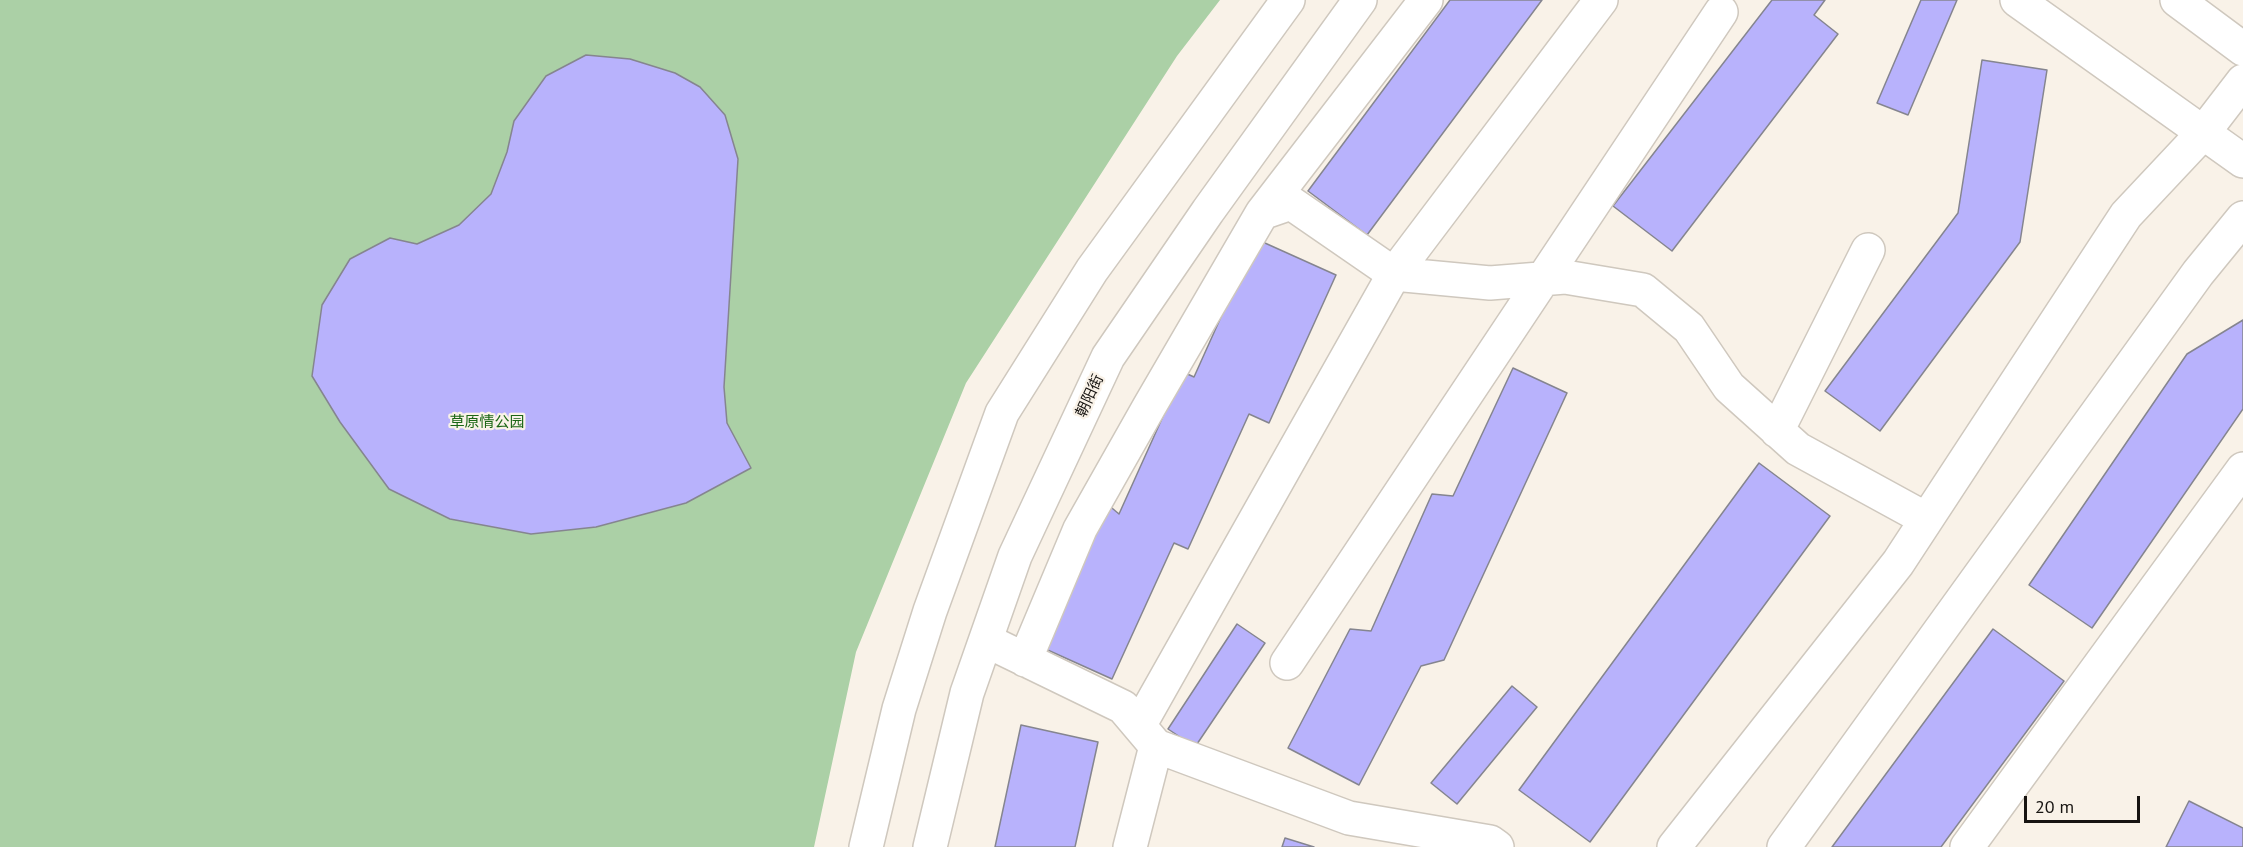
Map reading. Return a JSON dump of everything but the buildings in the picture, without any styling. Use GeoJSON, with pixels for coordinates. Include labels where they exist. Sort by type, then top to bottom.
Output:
{"type":"FeatureCollection","features":[{"type":"Feature","properties":{"kind":"street"},"geometry":{"type":"LineString","coordinates":[[866,847],[899,709],[920,643],[1002,413],[1092,270],[1288,0]]}},
{"type":"Feature","properties":{"kind":"street","name":"朝阳街"},"geometry":{"type":"LineString","coordinates":[[930,847],[968,693],[1015,556],[1108,357],[1208,211],[1360,0]]}},
{"type":"Feature","properties":{"kind":"street"},"geometry":{"type":"LineString","coordinates":[[1025,660],[1080,529],[1262,213],[1426,0]]}},
{"type":"Feature","properties":{"kind":"street"},"geometry":{"type":"LineString","coordinates":[[1130,847],[1148,736],[1394,274],[1601,0]]}},
{"type":"Feature","properties":{"kind":"street"},"geometry":{"type":"LineString","coordinates":[[2018,0],[2243,161]]}},
{"type":"Feature","properties":{"kind":"street"},"geometry":{"type":"LineString","coordinates":[[2177,0],[2243,49]]}},
{"type":"Feature","properties":{"kind":"street"},"geometry":{"type":"LineString","coordinates":[[1287,663],[1721,12]]}},
{"type":"Feature","properties":{"kind":"street"},"geometry":{"type":"LineString","coordinates":[[1674,847],[1898,563],[2126,215],[2203,133],[2243,81]]}},
{"type":"Feature","properties":{"kind":"street"},"geometry":{"type":"LineString","coordinates":[[1262,213],[1291,203],[1394,274],[1490,282],[1565,277],[1643,290],[1689,328],[1729,387],[1798,449],[1926,519]]}},
{"type":"Feature","properties":{"kind":"street"},"geometry":{"type":"LineString","coordinates":[[1784,847],[2198,273],[2243,218]]}},
{"type":"Feature","properties":{"kind":"street"},"geometry":{"type":"LineString","coordinates":[[1778,431],[1868,250]]}},
{"type":"Feature","properties":{"kind":"street"},"geometry":{"type":"LineString","coordinates":[[1967,847],[2243,469]]}},
{"type":"Feature","properties":{"kind":"street"},"geometry":{"type":"LineString","coordinates":[[987,641],[1123,707],[1148,736],[1349,818],[1490,843],[1497,847]]}},
{"type":"Feature","properties":{"kind":"green space","name":"草原情公园"},"geometry":{"type":"Polygon","coordinates":[[[0,0],[1220,0],[1177,56],[966,383],[856,652],[814,847],[0,847],[0,0]]]}}]}
